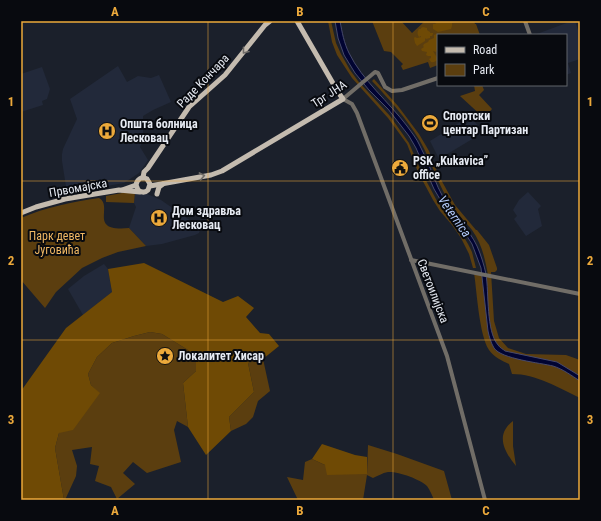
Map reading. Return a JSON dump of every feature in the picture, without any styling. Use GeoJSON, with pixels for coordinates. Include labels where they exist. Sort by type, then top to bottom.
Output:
{"type":"FeatureCollection","features":[{"type":"Feature","properties":{"kind":"main road","name":"Раде Кончара"},"geometry":{"type":"LineString","coordinates":[[143,178],[144,172],[189,107],[225,75],[270,21]]}},
{"type":"Feature","properties":{"kind":"main road"},"geometry":{"type":"LineString","coordinates":[[297,21],[343,99]]}},
{"type":"Feature","properties":{"kind":"main road","name":"Трг ЈНА"},"geometry":{"type":"LineString","coordinates":[[150,186],[211,175],[222,171],[343,99]]}},
{"type":"Feature","properties":{"kind":"main road"},"geometry":{"type":"LineString","coordinates":[[119,190],[136,185],[138,180],[143,178],[149,180],[150,186],[146,191],[140,192],[136,185]]}},
{"type":"Feature","properties":{"kind":"main road"},"geometry":{"type":"LineString","coordinates":[[157,194],[159,187],[164,183]]}},
{"type":"Feature","properties":{"kind":"main road","name":"Првомајска"},"geometry":{"type":"LineString","coordinates":[[21,213],[60,200],[119,190],[140,192]]}},
{"type":"Feature","properties":{"kind":"street"},"geometry":{"type":"LineString","coordinates":[[525,21],[530,34]]}},
{"type":"Feature","properties":{"kind":"street","name":"Трг ЈНА"},"geometry":{"type":"LineString","coordinates":[[343,99],[373,74],[378,73],[385,87],[392,91],[402,90],[437,78]]}},
{"type":"Feature","properties":{"kind":"street","name":"Светоилијска"},"geometry":{"type":"LineString","coordinates":[[343,99],[352,104],[357,113],[447,356],[485,500]]}},
{"type":"Feature","properties":{"kind":"street"},"geometry":{"type":"LineString","coordinates":[[411,260],[580,294]]}},
{"type":"Feature","properties":{"kind":"shaded area"},"geometry":{"type":"Polygon","coordinates":[[[434,21],[455,21],[452,23],[451,29],[438,32],[433,29],[433,24],[436,24],[434,21]]]}},
{"type":"Feature","properties":{"kind":"shaded area"},"geometry":{"type":"Polygon","coordinates":[[[575,21],[580,36],[580,59],[568,63],[571,73],[567,75],[567,34],[537,34],[575,21]]]}},
{"type":"Feature","properties":{"kind":"shaded area"},"geometry":{"type":"Polygon","coordinates":[[[423,27],[427,28],[430,33],[433,34],[430,38],[425,38],[425,41],[417,46],[414,38],[421,37],[419,37],[418,32],[419,29],[423,27]]]}},
{"type":"Feature","properties":{"kind":"shaded area"},"geometry":{"type":"Polygon","coordinates":[[[437,34],[437,49],[436,52],[433,51],[437,60],[435,62],[431,62],[429,59],[431,56],[426,55],[427,52],[422,51],[421,49],[424,47],[424,44],[434,38],[434,35],[437,34]]]}},
{"type":"Feature","properties":{"kind":"shaded area","name":"Општа болница Лесковац"},"geometry":{"type":"Polygon","coordinates":[[[118,66],[127,82],[138,76],[151,78],[159,75],[171,102],[143,116],[143,139],[140,147],[148,160],[139,173],[124,183],[67,193],[62,154],[77,119],[70,99],[118,66]]]}},
{"type":"Feature","properties":{"kind":"shaded area"},"geometry":{"type":"Polygon","coordinates":[[[42,67],[50,89],[47,99],[42,101],[43,105],[21,112],[21,74],[42,67]]]}},
{"type":"Feature","properties":{"kind":"shaded area"},"geometry":{"type":"Polygon","coordinates":[[[472,119],[484,132],[439,159],[430,141],[462,121],[464,126],[472,119]]]}},
{"type":"Feature","properties":{"kind":"shaded area","name":"Дом здравља Лесковац"},"geometry":{"type":"Polygon","coordinates":[[[135,192],[145,193],[161,200],[198,226],[200,230],[199,233],[162,244],[146,246],[129,228],[136,207],[134,203],[135,192]]]}},
{"type":"Feature","properties":{"kind":"shaded area"},"geometry":{"type":"Polygon","coordinates":[[[528,192],[541,206],[538,209],[542,226],[526,236],[514,219],[517,216],[513,210],[519,200],[528,192]]]}},
{"type":"Feature","properties":{"kind":"shaded area"},"geometry":{"type":"Polygon","coordinates":[[[144,263],[223,302],[238,296],[254,308],[246,317],[260,333],[269,334],[279,346],[263,359],[248,363],[254,392],[229,417],[231,431],[206,455],[188,427],[183,383],[196,371],[196,361],[188,350],[162,334],[150,332],[112,343],[97,357],[88,374],[91,385],[100,393],[73,430],[59,433],[55,448],[64,500],[21,500],[21,391],[66,328],[112,292],[108,269],[144,263]]]}},
{"type":"Feature","properties":{"kind":"shaded area"},"geometry":{"type":"Polygon","coordinates":[[[104,264],[108,269],[112,292],[83,315],[68,289],[84,276],[104,264]]]}},
{"type":"Feature","properties":{"kind":"shaded area"},"geometry":{"type":"Polygon","coordinates":[[[322,444],[355,455],[367,457],[367,474],[327,475],[325,465],[312,459],[322,444]]]}},
{"type":"Feature","properties":{"kind":"green space"},"geometry":{"type":"Polygon","coordinates":[[[328,21],[331,21],[336,43],[350,70],[390,116],[409,143],[421,171],[438,203],[456,224],[468,244],[472,252],[476,268],[473,268],[469,254],[461,238],[433,200],[418,172],[407,144],[388,118],[352,78],[337,55],[332,42],[328,21]]]}},
{"type":"Feature","properties":{"kind":"green space"},"geometry":{"type":"Polygon","coordinates":[[[372,21],[401,21],[412,33],[425,21],[474,21],[480,34],[437,34],[437,65],[430,68],[428,62],[403,70],[401,66],[403,64],[391,52],[384,51],[372,21]]]}},
{"type":"Feature","properties":{"kind":"green space"},"geometry":{"type":"Polygon","coordinates":[[[374,79],[398,106],[419,134],[429,151],[439,176],[455,205],[489,245],[497,268],[495,272],[491,272],[494,321],[499,338],[508,348],[526,354],[566,355],[580,360],[580,398],[539,379],[530,376],[512,374],[509,364],[496,357],[489,350],[481,324],[474,273],[488,275],[481,246],[472,230],[454,209],[447,198],[415,133],[398,110],[372,81],[374,79]]]}},
{"type":"Feature","properties":{"kind":"green space"},"geometry":{"type":"Polygon","coordinates":[[[474,86],[482,86],[484,90],[479,95],[492,109],[484,118],[460,96],[475,91],[474,86]]]}},
{"type":"Feature","properties":{"kind":"green space"},"geometry":{"type":"Polygon","coordinates":[[[135,192],[134,203],[106,202],[106,196],[135,192]]]}},
{"type":"Feature","properties":{"kind":"green space","name":"Парк девет Југовића"},"geometry":{"type":"Polygon","coordinates":[[[99,198],[103,202],[105,222],[109,226],[116,228],[129,228],[146,246],[118,252],[82,268],[56,292],[45,308],[21,280],[21,218],[59,205],[99,198]]]}},
{"type":"Feature","properties":{"kind":"green space"},"geometry":{"type":"Polygon","coordinates":[[[150,332],[162,334],[188,350],[196,361],[196,371],[183,383],[188,427],[177,421],[174,430],[181,462],[147,473],[133,462],[123,473],[135,484],[117,499],[111,487],[95,481],[99,466],[90,464],[92,447],[72,450],[77,466],[76,476],[64,500],[55,448],[59,433],[99,393],[91,385],[88,374],[97,357],[112,343],[150,332]]]}},
{"type":"Feature","properties":{"kind":"green space"},"geometry":{"type":"Polygon","coordinates":[[[263,359],[270,391],[258,401],[253,417],[246,424],[231,431],[229,417],[254,392],[248,363],[263,359]]]}},
{"type":"Feature","properties":{"kind":"green space"},"geometry":{"type":"Polygon","coordinates":[[[513,421],[513,446],[516,466],[508,455],[503,443],[504,432],[507,426],[513,421]]]}},
{"type":"Feature","properties":{"kind":"green space"},"geometry":{"type":"Polygon","coordinates":[[[368,445],[444,471],[452,500],[434,500],[424,483],[402,474],[388,472],[373,478],[367,475],[363,500],[298,500],[287,477],[303,480],[305,462],[312,459],[325,465],[367,474],[368,445]]]}},
{"type":"Feature","properties":{"kind":"water","name":"Veternica"},"geometry":{"type":"Polygon","coordinates":[[[335,21],[340,21],[346,45],[354,63],[368,82],[400,117],[416,138],[445,201],[470,234],[477,246],[486,274],[491,331],[498,345],[505,351],[557,362],[580,376],[580,381],[557,367],[513,358],[498,352],[494,348],[488,331],[481,268],[472,244],[457,221],[444,206],[434,189],[416,148],[409,136],[388,109],[355,73],[344,55],[338,38],[335,21]]]}},
{"type":"Feature","properties":{"kind":"place","name":"Спортски центар Партизан"},"geometry":{"type":"Point","coordinates":[430,123]}},
{"type":"Feature","properties":{"kind":"place","name":"Општа болница Лесковац"},"geometry":{"type":"Point","coordinates":[107,131]}},
{"type":"Feature","properties":{"kind":"place","name":"PSK „Kukavica” office"},"geometry":{"type":"Point","coordinates":[400,168]}},
{"type":"Feature","properties":{"kind":"place","name":"Дом здравља Лесковац"},"geometry":{"type":"Point","coordinates":[159,218]}},
{"type":"Feature","properties":{"kind":"place","name":"Локалитет Хисар"},"geometry":{"type":"Point","coordinates":[165,356]}}]}
